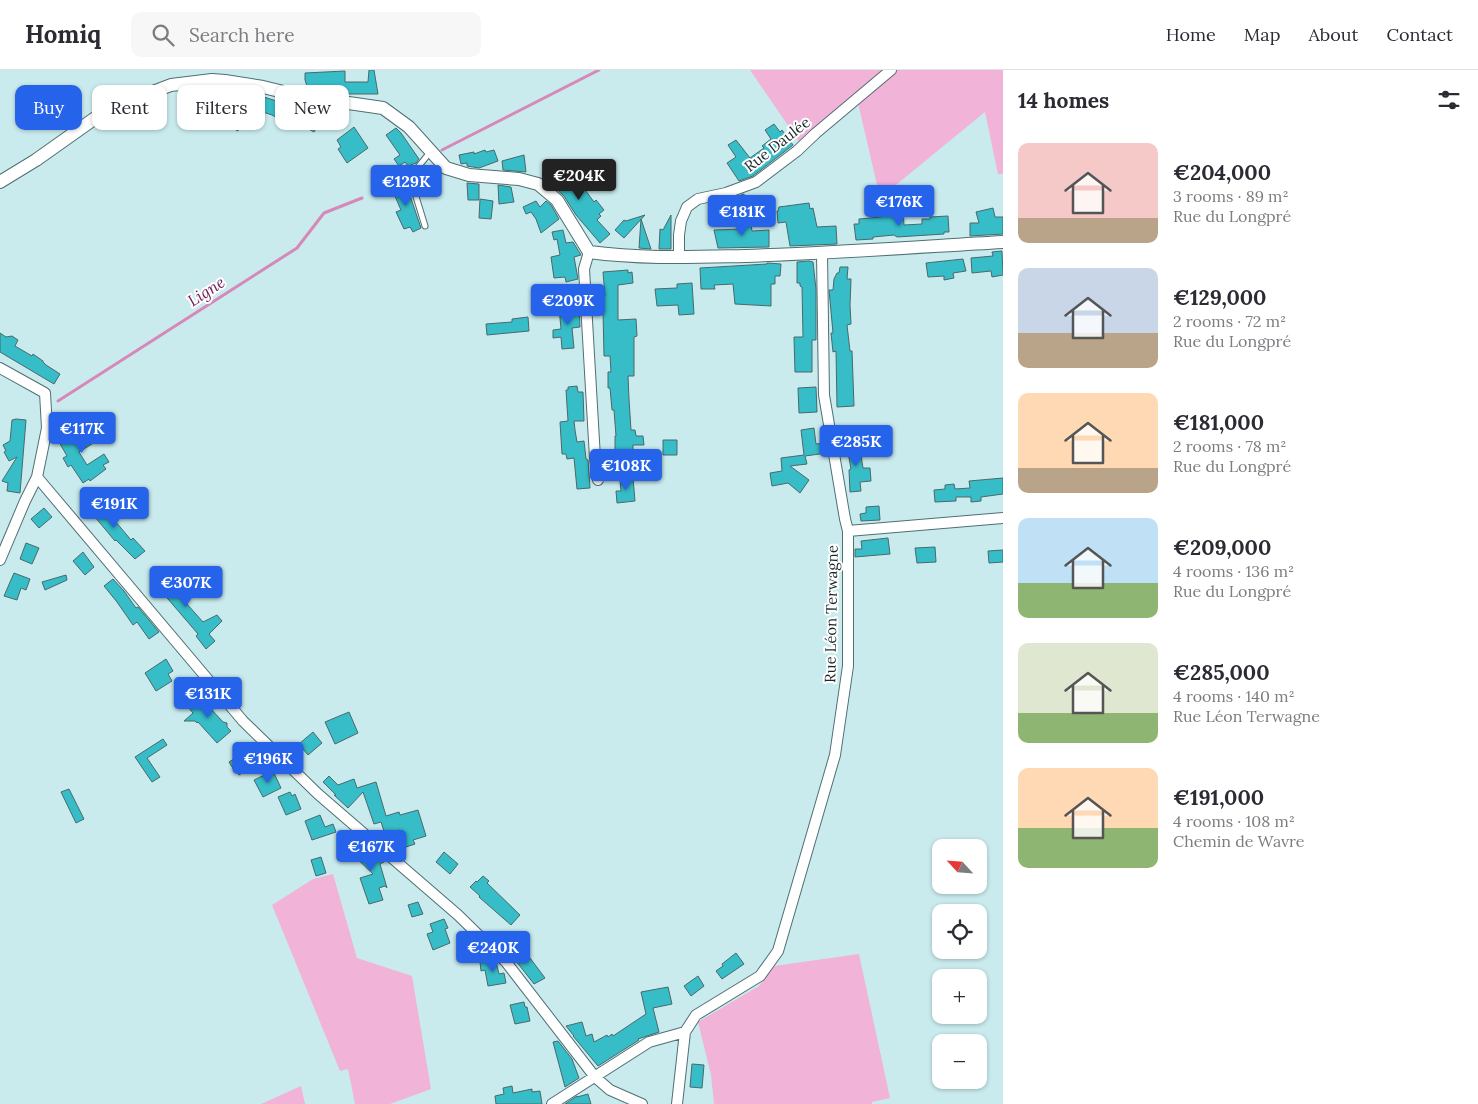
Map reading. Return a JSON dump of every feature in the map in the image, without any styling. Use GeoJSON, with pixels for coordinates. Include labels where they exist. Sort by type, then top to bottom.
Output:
{"type":"FeatureCollection","features":[{"type":"Feature","properties":{"kind":"street","name":"Rue Daulée"},"geometry":{"type":"LineString","coordinates":[[680,257],[678,235],[687,207],[698,199],[726,193],[756,182],[797,150],[891,70]]}},
{"type":"Feature","properties":{"kind":"street"},"geometry":{"type":"LineString","coordinates":[[0,182],[36,160],[108,109],[171,85],[212,80],[263,87],[300,96],[384,108],[408,127],[446,168],[469,175],[519,179],[538,184],[557,200],[589,252],[584,269],[595,458],[598,480]]}},
{"type":"Feature","properties":{"kind":"street"},"geometry":{"type":"LineString","coordinates":[[589,252],[613,255],[680,257],[822,254],[1003,242]]}},
{"type":"Feature","properties":{"kind":"street","name":"Rue Léon Terwagne"},"geometry":{"type":"LineString","coordinates":[[684,1032],[696,1015],[760,976],[778,951],[835,755],[848,666],[848,531],[824,395],[822,254]]}},
{"type":"Feature","properties":{"kind":"street"},"geometry":{"type":"LineString","coordinates":[[0,368],[45,393],[47,428],[37,477],[0,560]]}},
{"type":"Feature","properties":{"kind":"street"},"geometry":{"type":"LineString","coordinates":[[37,477],[243,721],[318,794],[458,915],[506,962],[595,1077],[610,1090],[642,1104]]}},
{"type":"Feature","properties":{"kind":"street"},"geometry":{"type":"LineString","coordinates":[[848,531],[1003,518]]}},
{"type":"Feature","properties":{"kind":"street"},"geometry":{"type":"LineString","coordinates":[[552,1104],[649,1042],[684,1032],[677,1104]]}},
{"type":"Feature","properties":{"kind":"lane"},"geometry":{"type":"LineString","coordinates":[[425,226],[410,177],[431,151]]}},
{"type":"Feature","properties":{"kind":"shaded area"},"geometry":{"type":"Polygon","coordinates":[[[750,70],[1003,70],[1003,174],[998,174],[985,112],[880,198],[856,94],[800,143],[750,70]]]}},
{"type":"Feature","properties":{"kind":"shaded area"},"geometry":{"type":"Polygon","coordinates":[[[333,874],[357,958],[412,976],[431,1089],[390,1104],[355,1104],[348,1069],[340,1071],[272,905],[313,879],[333,874]]]}},
{"type":"Feature","properties":{"kind":"shaded area"},"geometry":{"type":"Polygon","coordinates":[[[859,954],[890,1098],[872,1102],[872,1104],[714,1104],[711,1075],[698,1022],[759,986],[774,966],[859,954]]]}},
{"type":"Feature","properties":{"kind":"shaded area"},"geometry":{"type":"Polygon","coordinates":[[[301,1086],[305,1104],[261,1104],[301,1086]]]}},
{"type":"Feature","properties":{"kind":"building"},"geometry":{"type":"Polygon","coordinates":[[[369,70],[374,70],[378,94],[349,94],[349,85],[307,85],[305,73],[345,71],[345,82],[368,82],[369,70]]]}},
{"type":"Feature","properties":{"kind":"building"},"geometry":{"type":"Polygon","coordinates":[[[265,97],[275,101],[275,117],[265,113],[265,97]]]}},
{"type":"Feature","properties":{"kind":"building"},"geometry":{"type":"Polygon","coordinates":[[[774,124],[780,132],[782,130],[793,145],[753,176],[739,181],[727,163],[736,157],[728,145],[736,140],[750,158],[764,148],[762,146],[771,139],[765,130],[774,124]]]}},
{"type":"Feature","properties":{"kind":"building"},"geometry":{"type":"Polygon","coordinates":[[[354,127],[368,148],[347,163],[338,149],[341,147],[337,140],[354,127]]]}},
{"type":"Feature","properties":{"kind":"building"},"geometry":{"type":"Polygon","coordinates":[[[396,128],[419,159],[416,163],[408,166],[405,162],[399,166],[394,159],[400,155],[386,135],[396,128]]]}},
{"type":"Feature","properties":{"kind":"building"},"geometry":{"type":"Polygon","coordinates":[[[485,150],[486,152],[494,150],[498,161],[479,168],[467,166],[467,163],[461,164],[459,155],[474,152],[474,154],[485,150]]]}},
{"type":"Feature","properties":{"kind":"building"},"geometry":{"type":"Polygon","coordinates":[[[524,155],[526,172],[503,170],[502,161],[524,155]]]}},
{"type":"Feature","properties":{"kind":"building"},"geometry":{"type":"Polygon","coordinates":[[[551,166],[557,174],[569,167],[578,185],[580,183],[594,202],[596,200],[604,210],[599,214],[601,216],[597,220],[610,234],[600,243],[576,215],[564,196],[542,174],[551,166]]]}},
{"type":"Feature","properties":{"kind":"building"},"geometry":{"type":"Polygon","coordinates":[[[405,181],[421,228],[413,232],[410,227],[404,229],[396,212],[401,210],[391,187],[405,181]]]}},
{"type":"Feature","properties":{"kind":"building"},"geometry":{"type":"Polygon","coordinates":[[[467,183],[479,184],[479,200],[468,200],[467,183]]]}},
{"type":"Feature","properties":{"kind":"building"},"geometry":{"type":"Polygon","coordinates":[[[498,185],[511,187],[514,202],[499,204],[498,185]]]}},
{"type":"Feature","properties":{"kind":"building"},"geometry":{"type":"Polygon","coordinates":[[[744,194],[747,208],[729,211],[726,200],[744,194]]]}},
{"type":"Feature","properties":{"kind":"building"},"geometry":{"type":"Polygon","coordinates":[[[480,199],[493,201],[491,219],[479,218],[480,199]]]}},
{"type":"Feature","properties":{"kind":"building"},"geometry":{"type":"Polygon","coordinates":[[[536,201],[540,207],[546,201],[551,205],[559,219],[541,233],[536,219],[531,212],[526,214],[523,207],[536,201]]]}},
{"type":"Feature","properties":{"kind":"building"},"geometry":{"type":"Polygon","coordinates":[[[809,203],[810,209],[813,208],[817,227],[836,226],[837,244],[790,246],[786,222],[778,223],[777,211],[779,207],[809,203]]]}},
{"type":"Feature","properties":{"kind":"building"},"geometry":{"type":"Polygon","coordinates":[[[993,208],[995,217],[1003,217],[1003,234],[970,236],[970,223],[979,223],[976,212],[993,208]]]}},
{"type":"Feature","properties":{"kind":"building"},"geometry":{"type":"Polygon","coordinates":[[[903,210],[904,225],[922,224],[922,219],[930,219],[930,217],[948,216],[949,232],[944,232],[944,234],[897,237],[894,235],[856,240],[854,224],[859,224],[859,219],[881,217],[881,213],[903,210]]]}},
{"type":"Feature","properties":{"kind":"building"},"geometry":{"type":"Polygon","coordinates":[[[645,215],[624,238],[615,230],[624,220],[645,215]]]}},
{"type":"Feature","properties":{"kind":"building"},"geometry":{"type":"Polygon","coordinates":[[[671,215],[671,249],[659,249],[660,229],[663,230],[671,215]]]}},
{"type":"Feature","properties":{"kind":"building"},"geometry":{"type":"Polygon","coordinates":[[[750,217],[752,231],[769,230],[769,247],[718,248],[714,230],[743,229],[742,219],[750,217]]]}},
{"type":"Feature","properties":{"kind":"building"},"geometry":{"type":"Polygon","coordinates":[[[641,219],[651,249],[639,248],[641,219]]]}},
{"type":"Feature","properties":{"kind":"building"},"geometry":{"type":"Polygon","coordinates":[[[563,230],[566,243],[573,242],[581,255],[574,257],[578,279],[566,282],[565,277],[554,278],[551,257],[560,255],[557,239],[554,240],[552,232],[563,230]]]}},
{"type":"Feature","properties":{"kind":"building"},"geometry":{"type":"Polygon","coordinates":[[[1002,251],[1003,275],[992,277],[991,271],[972,273],[971,258],[993,256],[992,252],[1002,251]]]}},
{"type":"Feature","properties":{"kind":"building"},"geometry":{"type":"Polygon","coordinates":[[[963,259],[966,271],[953,273],[954,278],[944,280],[944,276],[928,277],[926,263],[963,259]]]}},
{"type":"Feature","properties":{"kind":"building"},"geometry":{"type":"Polygon","coordinates":[[[797,262],[813,262],[816,289],[816,340],[812,340],[812,372],[795,372],[794,337],[803,337],[802,287],[800,283],[797,283],[797,262]]]}},
{"type":"Feature","properties":{"kind":"building"},"geometry":{"type":"Polygon","coordinates":[[[767,263],[781,264],[780,276],[775,276],[775,284],[771,284],[771,306],[735,304],[733,284],[714,285],[715,289],[701,289],[700,268],[767,263]]]}},
{"type":"Feature","properties":{"kind":"building"},"geometry":{"type":"Polygon","coordinates":[[[840,267],[848,267],[847,279],[851,279],[851,324],[847,325],[850,351],[852,351],[854,406],[837,407],[836,351],[833,352],[829,290],[833,290],[834,279],[837,273],[839,273],[840,267]]]}},
{"type":"Feature","properties":{"kind":"building"},"geometry":{"type":"Polygon","coordinates":[[[628,270],[628,273],[632,272],[633,283],[618,285],[618,320],[636,319],[637,336],[634,337],[634,376],[628,376],[629,399],[631,430],[635,430],[636,436],[643,436],[644,445],[633,445],[633,464],[615,461],[614,410],[612,410],[610,388],[608,388],[608,372],[611,372],[610,356],[604,356],[601,297],[605,296],[603,272],[628,270]]]}},
{"type":"Feature","properties":{"kind":"building"},"geometry":{"type":"Polygon","coordinates":[[[692,283],[694,314],[679,315],[678,305],[657,306],[655,289],[677,288],[677,284],[692,283]]]}},
{"type":"Feature","properties":{"kind":"building"},"geometry":{"type":"Polygon","coordinates":[[[579,306],[580,327],[572,328],[574,348],[562,349],[561,337],[553,338],[553,330],[561,329],[559,307],[579,306]]]}},
{"type":"Feature","properties":{"kind":"building"},"geometry":{"type":"Polygon","coordinates":[[[528,317],[529,331],[487,335],[486,324],[512,322],[512,319],[528,317]]]}},
{"type":"Feature","properties":{"kind":"building"},"geometry":{"type":"Polygon","coordinates":[[[0,333],[6,337],[12,336],[18,340],[15,346],[32,356],[33,354],[60,374],[54,384],[0,352],[0,333]]]}},
{"type":"Feature","properties":{"kind":"building"},"geometry":{"type":"Polygon","coordinates":[[[577,386],[578,392],[583,392],[584,421],[574,421],[575,430],[577,442],[584,441],[586,459],[588,460],[590,488],[577,489],[574,458],[567,459],[566,454],[562,454],[560,422],[568,421],[566,390],[568,390],[568,387],[577,386]]]}},
{"type":"Feature","properties":{"kind":"building"},"geometry":{"type":"Polygon","coordinates":[[[816,387],[817,412],[799,413],[798,388],[816,387]]]}},
{"type":"Feature","properties":{"kind":"building"},"geometry":{"type":"Polygon","coordinates":[[[12,420],[26,420],[20,493],[7,491],[8,483],[2,481],[17,457],[9,461],[4,452],[6,451],[3,445],[10,441],[12,420]]]}},
{"type":"Feature","properties":{"kind":"building"},"geometry":{"type":"Polygon","coordinates":[[[89,423],[95,433],[93,435],[95,442],[79,452],[87,465],[104,454],[109,462],[103,465],[106,469],[90,481],[89,479],[83,483],[71,465],[68,467],[63,458],[67,456],[59,442],[89,423]]]}},
{"type":"Feature","properties":{"kind":"building"},"geometry":{"type":"Polygon","coordinates":[[[814,428],[816,444],[825,443],[827,453],[805,456],[807,464],[790,466],[809,480],[800,493],[788,483],[772,486],[770,473],[782,471],[781,458],[804,455],[801,430],[814,428]]]}},
{"type":"Feature","properties":{"kind":"building"},"geometry":{"type":"Polygon","coordinates":[[[663,440],[677,440],[677,455],[663,455],[663,440]]]}},
{"type":"Feature","properties":{"kind":"building"},"geometry":{"type":"Polygon","coordinates":[[[859,443],[863,468],[870,468],[871,481],[860,482],[861,491],[850,492],[849,470],[851,469],[848,452],[841,454],[840,445],[859,443]]]}},
{"type":"Feature","properties":{"kind":"building"},"geometry":{"type":"Polygon","coordinates":[[[633,478],[635,501],[617,503],[616,491],[621,491],[620,479],[633,478]]]}},
{"type":"Feature","properties":{"kind":"building"},"geometry":{"type":"Polygon","coordinates":[[[1003,478],[1003,494],[981,497],[981,501],[971,502],[971,497],[956,497],[956,501],[935,502],[934,490],[945,489],[945,485],[954,484],[955,489],[970,488],[969,481],[1003,478]]]}},
{"type":"Feature","properties":{"kind":"building"},"geometry":{"type":"Polygon","coordinates":[[[95,497],[131,540],[133,538],[145,551],[135,559],[115,541],[85,505],[95,497]]]}},
{"type":"Feature","properties":{"kind":"building"},"geometry":{"type":"Polygon","coordinates":[[[879,506],[880,520],[861,521],[860,514],[866,513],[866,507],[879,506]]]}},
{"type":"Feature","properties":{"kind":"building"},"geometry":{"type":"Polygon","coordinates":[[[44,508],[52,517],[39,528],[31,519],[44,508]]]}},
{"type":"Feature","properties":{"kind":"building"},"geometry":{"type":"Polygon","coordinates":[[[888,538],[890,554],[855,557],[855,549],[862,549],[861,541],[888,538]]]}},
{"type":"Feature","properties":{"kind":"building"},"geometry":{"type":"Polygon","coordinates":[[[26,543],[39,548],[32,564],[20,559],[26,543]]]}},
{"type":"Feature","properties":{"kind":"building"},"geometry":{"type":"Polygon","coordinates":[[[935,547],[936,562],[917,563],[915,548],[935,547]]]}},
{"type":"Feature","properties":{"kind":"building"},"geometry":{"type":"Polygon","coordinates":[[[1003,550],[1003,562],[989,563],[988,551],[1003,550]]]}},
{"type":"Feature","properties":{"kind":"building"},"geometry":{"type":"Polygon","coordinates":[[[83,552],[94,567],[85,575],[73,561],[83,552]]]}},
{"type":"Feature","properties":{"kind":"building"},"geometry":{"type":"Polygon","coordinates":[[[163,566],[175,579],[169,584],[203,622],[217,615],[222,621],[209,634],[215,641],[206,649],[196,636],[198,634],[150,578],[163,566]]]}},
{"type":"Feature","properties":{"kind":"building"},"geometry":{"type":"Polygon","coordinates":[[[14,573],[30,579],[26,590],[21,588],[17,600],[4,596],[14,573]]]}},
{"type":"Feature","properties":{"kind":"building"},"geometry":{"type":"Polygon","coordinates":[[[66,575],[67,580],[45,590],[42,582],[66,575]]]}},
{"type":"Feature","properties":{"kind":"building"},"geometry":{"type":"Polygon","coordinates":[[[113,579],[136,608],[138,607],[159,632],[149,639],[137,622],[133,625],[104,586],[113,579]]]}},
{"type":"Feature","properties":{"kind":"building"},"geometry":{"type":"Polygon","coordinates":[[[166,659],[173,671],[168,674],[172,681],[156,691],[145,673],[166,659]]]}},
{"type":"Feature","properties":{"kind":"building"},"geometry":{"type":"Polygon","coordinates":[[[198,695],[223,722],[227,723],[227,727],[231,731],[217,743],[198,722],[184,721],[193,713],[187,706],[198,695]]]}},
{"type":"Feature","properties":{"kind":"building"},"geometry":{"type":"Polygon","coordinates":[[[349,712],[358,733],[335,744],[325,722],[349,712]]]}},
{"type":"Feature","properties":{"kind":"building"},"geometry":{"type":"Polygon","coordinates":[[[313,732],[322,743],[308,755],[299,744],[313,732]]]}},
{"type":"Feature","properties":{"kind":"building"},"geometry":{"type":"Polygon","coordinates":[[[163,739],[167,745],[147,758],[160,777],[152,782],[135,757],[163,739]]]}},
{"type":"Feature","properties":{"kind":"building"},"geometry":{"type":"Polygon","coordinates":[[[248,750],[255,762],[239,775],[229,762],[248,750]]]}},
{"type":"Feature","properties":{"kind":"building"},"geometry":{"type":"Polygon","coordinates":[[[273,771],[281,788],[263,797],[254,780],[273,771]]]}},
{"type":"Feature","properties":{"kind":"building"},"geometry":{"type":"Polygon","coordinates":[[[329,776],[338,785],[354,779],[357,788],[376,782],[386,816],[399,812],[400,815],[418,810],[426,836],[413,840],[415,844],[406,847],[400,830],[385,834],[381,822],[374,824],[363,792],[348,808],[323,782],[329,776]]]}},
{"type":"Feature","properties":{"kind":"building"},"geometry":{"type":"Polygon","coordinates":[[[69,789],[84,819],[76,823],[61,792],[69,789]]]}},
{"type":"Feature","properties":{"kind":"building"},"geometry":{"type":"Polygon","coordinates":[[[290,792],[292,796],[295,794],[301,809],[286,815],[278,797],[290,792]]]}},
{"type":"Feature","properties":{"kind":"building"},"geometry":{"type":"Polygon","coordinates":[[[320,815],[325,827],[333,824],[336,832],[312,840],[305,821],[320,815]]]}},
{"type":"Feature","properties":{"kind":"building"},"geometry":{"type":"Polygon","coordinates":[[[358,841],[365,848],[367,845],[384,862],[380,864],[387,888],[385,886],[379,888],[383,900],[369,904],[360,878],[373,874],[351,853],[355,850],[352,847],[358,841]]]}},
{"type":"Feature","properties":{"kind":"building"},"geometry":{"type":"Polygon","coordinates":[[[444,852],[458,864],[450,874],[436,862],[444,852]]]}},
{"type":"Feature","properties":{"kind":"building"},"geometry":{"type":"Polygon","coordinates":[[[321,857],[326,873],[316,876],[311,860],[321,857]]]}},
{"type":"Feature","properties":{"kind":"building"},"geometry":{"type":"Polygon","coordinates":[[[483,876],[489,881],[487,883],[520,915],[511,925],[470,887],[483,876]]]}},
{"type":"Feature","properties":{"kind":"building"},"geometry":{"type":"Polygon","coordinates":[[[418,902],[423,914],[412,917],[408,905],[418,902]]]}},
{"type":"Feature","properties":{"kind":"building"},"geometry":{"type":"Polygon","coordinates":[[[444,919],[448,928],[445,929],[450,943],[433,950],[427,934],[433,932],[430,924],[444,919]]]}},
{"type":"Feature","properties":{"kind":"building"},"geometry":{"type":"Polygon","coordinates":[[[511,934],[545,978],[534,984],[501,942],[511,934]]]}},
{"type":"Feature","properties":{"kind":"building"},"geometry":{"type":"Polygon","coordinates":[[[736,953],[744,964],[722,979],[716,971],[736,953]]]}},
{"type":"Feature","properties":{"kind":"building"},"geometry":{"type":"Polygon","coordinates":[[[493,959],[496,962],[499,974],[504,973],[506,983],[488,986],[485,970],[481,971],[480,962],[493,959]]]}},
{"type":"Feature","properties":{"kind":"building"},"geometry":{"type":"Polygon","coordinates":[[[698,976],[704,986],[691,996],[684,986],[698,976]]]}},
{"type":"Feature","properties":{"kind":"building"},"geometry":{"type":"Polygon","coordinates":[[[668,987],[672,1004],[653,1008],[659,1032],[638,1039],[598,1066],[566,1026],[582,1022],[586,1036],[592,1034],[594,1042],[607,1035],[608,1037],[612,1034],[613,1036],[646,1014],[641,992],[668,987]]]}},
{"type":"Feature","properties":{"kind":"building"},"geometry":{"type":"Polygon","coordinates":[[[524,1002],[530,1021],[515,1024],[510,1005],[524,1002]]]}},
{"type":"Feature","properties":{"kind":"building"},"geometry":{"type":"Polygon","coordinates":[[[558,1041],[572,1059],[579,1078],[565,1087],[553,1042],[558,1041]]]}},
{"type":"Feature","properties":{"kind":"building"},"geometry":{"type":"Polygon","coordinates":[[[692,1064],[704,1065],[702,1088],[690,1087],[692,1064]]]}},
{"type":"Feature","properties":{"kind":"building"},"geometry":{"type":"Polygon","coordinates":[[[512,1086],[513,1093],[532,1089],[532,1092],[540,1091],[542,1104],[496,1104],[495,1096],[504,1094],[503,1088],[512,1086]]]}},
{"type":"Feature","properties":{"kind":"building"},"geometry":{"type":"Polygon","coordinates":[[[588,1094],[591,1104],[565,1104],[577,1096],[588,1094]]]}},
{"type":"Feature","properties":{"kind":"waterway","name":"Ligne"},"geometry":{"type":"LineString","coordinates":[[442,150],[599,70]]}},
{"type":"Feature","properties":{"kind":"waterway","name":"Ligne"},"geometry":{"type":"LineString","coordinates":[[58,401],[297,248],[324,213],[362,198]]}}]}
